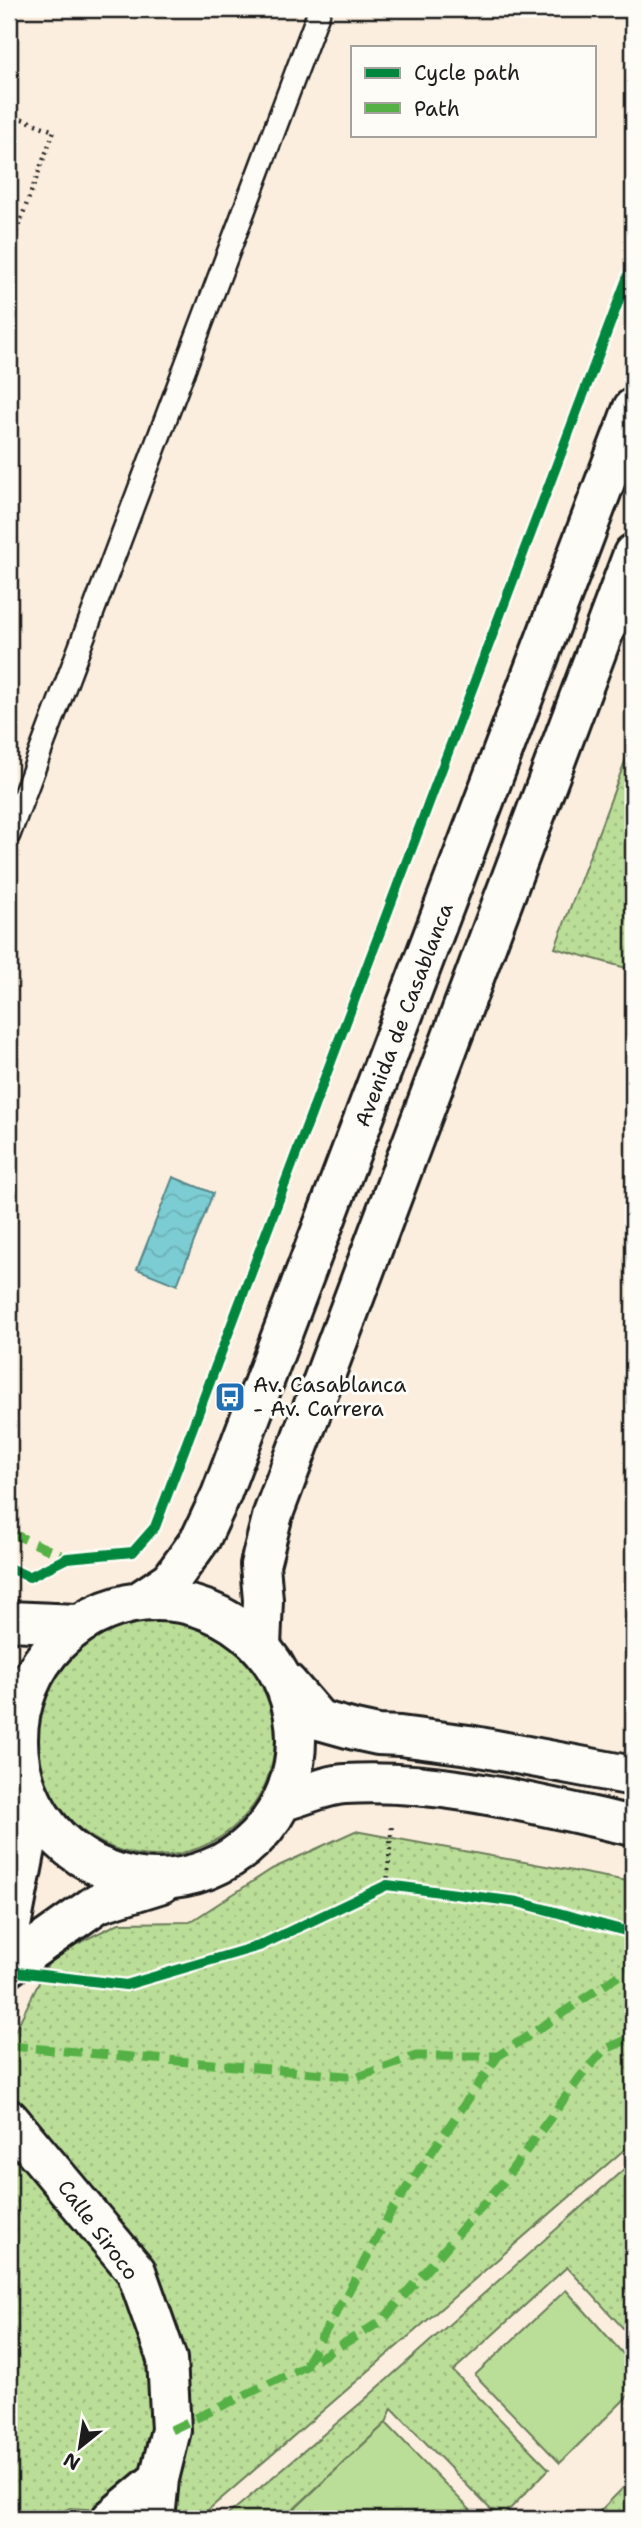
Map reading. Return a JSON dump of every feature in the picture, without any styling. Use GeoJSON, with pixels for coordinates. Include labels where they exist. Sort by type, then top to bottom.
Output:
{"type":"FeatureCollection","features":[{"type":"Feature","properties":{"kind":"street","name":"Avenida de Casablanca"},"geometry":{"type":"LineString","coordinates":[[141,1600],[171,1580],[201,1538],[221,1495],[633,408]]}},
{"type":"Feature","properties":{"kind":"street"},"geometry":{"type":"LineString","coordinates":[[261,1646],[263,1600],[260,1564],[273,1514],[633,554]]}},
{"type":"Feature","properties":{"kind":"street"},"geometry":{"type":"LineString","coordinates":[[174,1879],[132,1878],[93,1865],[59,1840],[34,1807],[20,1760],[13,1716],[28,1683],[48,1650],[77,1623],[107,1608],[141,1600],[185,1602],[226,1618],[261,1646],[284,1680],[319,1720],[378,1735],[469,1745],[633,1776]]}},
{"type":"Feature","properties":{"kind":"street"},"geometry":{"type":"LineString","coordinates":[[9,1621],[77,1623]]}},
{"type":"Feature","properties":{"kind":"street"},"geometry":{"type":"LineString","coordinates":[[9,1965],[98,1903],[201,1873],[228,1861],[260,1835],[283,1801],[295,1762],[296,1720],[284,1680]]}},
{"type":"Feature","properties":{"kind":"street"},"geometry":{"type":"LineString","coordinates":[[283,1801],[342,1784],[396,1784],[481,1794],[633,1826]]}},
{"type":"Feature","properties":{"kind":"street"},"geometry":{"type":"LineString","coordinates":[[9,1936],[34,1807]]}},
{"type":"Feature","properties":{"kind":"street","name":"Calle Siroco"},"geometry":{"type":"LineString","coordinates":[[9,2119],[136,2271],[167,2359],[171,2430],[159,2479],[155,2519]]}},
{"type":"Feature","properties":{"kind":"street"},"geometry":{"type":"LineString","coordinates":[[111,2519],[159,2479]]}},
{"type":"Feature","properties":{"kind":"lane"},"geometry":{"type":"LineString","coordinates":[[9,835],[320,9]]}},
{"type":"Feature","properties":{"kind":"path"},"geometry":{"type":"LineString","coordinates":[[9,114],[54,131],[9,251]]}},
{"type":"Feature","properties":{"kind":"path"},"geometry":{"type":"LineString","coordinates":[[387,1885],[396,1784]]}},
{"type":"Feature","properties":{"kind":"path"},"geometry":{"type":"LineString","coordinates":[[61,1977],[126,1985],[259,1947],[387,1885],[518,1902],[633,1933]]}},
{"type":"Feature","properties":{"kind":"path"},"geometry":{"type":"LineString","coordinates":[[9,2306],[9,2322]]}},
{"type":"Feature","properties":{"kind":"green space"},"geometry":{"type":"Polygon","coordinates":[[[633,740],[633,970],[555,948],[633,740]]]}},
{"type":"Feature","properties":{"kind":"green space"},"geometry":{"type":"Polygon","coordinates":[[[156,1618],[201,1627],[222,1638],[240,1653],[255,1671],[266,1692],[275,1737],[266,1782],[255,1803],[240,1821],[222,1836],[201,1847],[156,1856],[111,1847],[90,1836],[72,1821],[57,1803],[46,1782],[37,1737],[46,1692],[57,1671],[72,1653],[90,1638],[111,1627],[156,1618]]]}},
{"type":"Feature","properties":{"kind":"green space"},"geometry":{"type":"Polygon","coordinates":[[[355,1831],[633,1882],[633,2142],[200,2517],[70,2508],[45,2519],[9,2519],[9,2028],[15,2031],[52,1956],[119,1923],[190,1922],[272,1869],[355,1831]]]}},
{"type":"Feature","properties":{"kind":"green space"},"geometry":{"type":"Polygon","coordinates":[[[633,2161],[633,2339],[567,2267],[453,2371],[549,2469],[500,2519],[392,2408],[386,2423],[283,2519],[223,2519],[363,2401],[633,2161]]]}},
{"type":"Feature","properties":{"kind":"green space"},"geometry":{"type":"Polygon","coordinates":[[[566,2290],[633,2365],[633,2391],[560,2463],[475,2375],[566,2290]]]}},
{"type":"Feature","properties":{"kind":"green space"},"geometry":{"type":"Polygon","coordinates":[[[386,2423],[479,2519],[284,2519],[386,2423]]]}},
{"type":"Feature","properties":{"kind":"green space"},"geometry":{"type":"Polygon","coordinates":[[[633,2478],[633,2519],[592,2519],[633,2478]]]}},
{"type":"Feature","properties":{"kind":"water"},"geometry":{"type":"Polygon","coordinates":[[[173,1177],[213,1193],[177,1285],[137,1269],[173,1177]]]}},
{"type":"Feature","properties":{"kind":"marked path"},"geometry":{"type":"LineString","coordinates":[[9,1532],[67,1558]]}},
{"type":"Feature","properties":{"kind":"marked path"},"geometry":{"type":"LineString","coordinates":[[9,2046],[358,2077],[416,2056],[498,2056],[633,1966]]}},
{"type":"Feature","properties":{"kind":"marked path"},"geometry":{"type":"LineString","coordinates":[[171,2430],[304,2367],[382,2321],[503,2182],[581,2076],[604,2050],[633,2037]]}},
{"type":"Feature","properties":{"kind":"marked path"},"geometry":{"type":"LineString","coordinates":[[306,2364],[393,2208],[498,2056]]}},
{"type":"Feature","properties":{"kind":"cycle path"},"geometry":{"type":"LineString","coordinates":[[9,1568],[29,1577],[67,1558],[133,1552],[155,1527],[633,263]]}},
{"type":"Feature","properties":{"kind":"cycle path"},"geometry":{"type":"LineString","coordinates":[[9,1971],[126,1985],[259,1946],[387,1885],[518,1902],[633,1933]]}},
{"type":"Feature","properties":{"kind":"place","name":"Av. Casablanca - Av. Carrera"},"geometry":{"type":"Point","coordinates":[230,1397]}}]}
